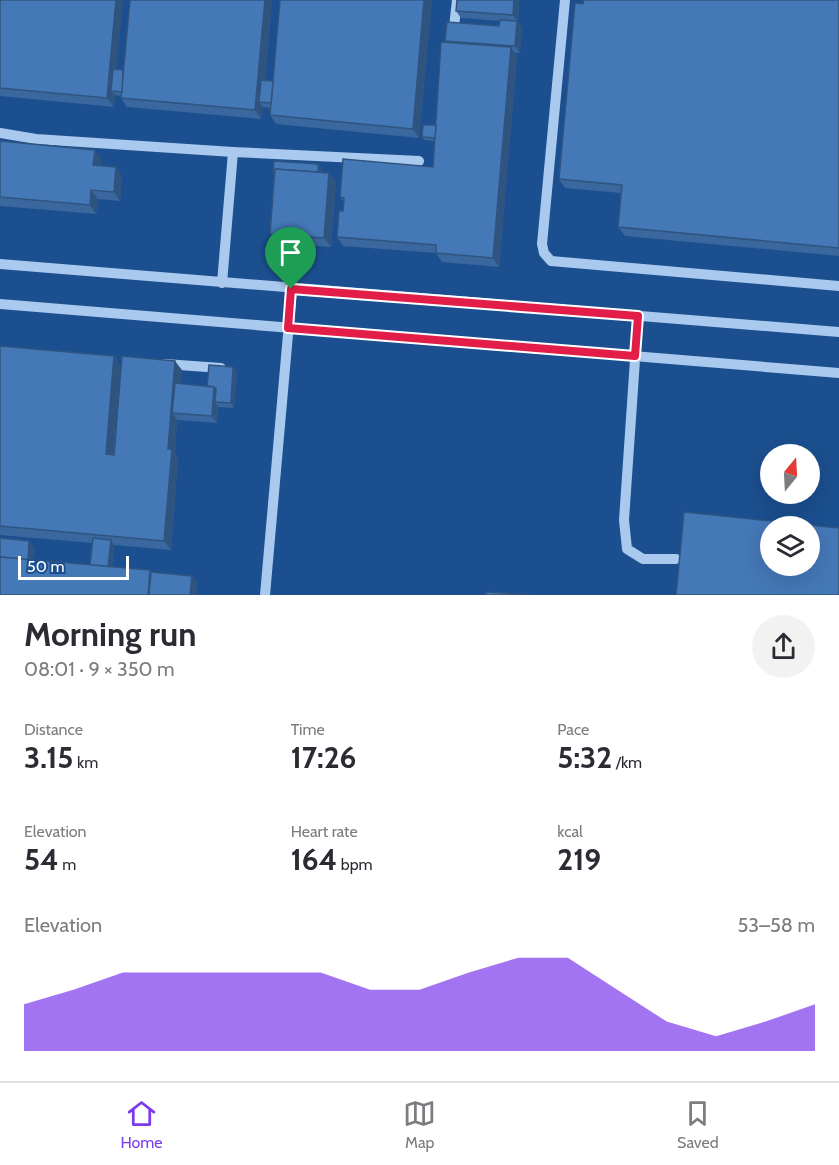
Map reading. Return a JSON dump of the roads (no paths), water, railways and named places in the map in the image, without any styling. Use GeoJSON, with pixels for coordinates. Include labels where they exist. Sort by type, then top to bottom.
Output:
{"type":"FeatureCollection","features":[{"type":"Feature","properties":{"kind":"street"},"geometry":{"type":"LineString","coordinates":[[452,47],[457,0]]}},
{"type":"Feature","properties":{"kind":"street"},"geometry":{"type":"LineString","coordinates":[[565,0],[542,244],[544,253],[551,261],[839,286]]}},
{"type":"Feature","properties":{"kind":"street"},"geometry":{"type":"LineString","coordinates":[[0,133],[36,140],[419,160]]}},
{"type":"Feature","properties":{"kind":"street"},"geometry":{"type":"LineString","coordinates":[[222,283],[233,152]]}},
{"type":"Feature","properties":{"kind":"street"},"geometry":{"type":"LineString","coordinates":[[0,264],[839,332]]}},
{"type":"Feature","properties":{"kind":"street"},"geometry":{"type":"LineString","coordinates":[[265,595],[291,289]]}},
{"type":"Feature","properties":{"kind":"street"},"geometry":{"type":"LineString","coordinates":[[0,304],[839,373]]}},
{"type":"Feature","properties":{"kind":"street"},"geometry":{"type":"LineString","coordinates":[[638,316],[624,520],[627,549],[643,559],[676,559]]}},
{"type":"Feature","properties":{"kind":"street"},"geometry":{"type":"LineString","coordinates":[[151,363],[232,369]]}}]}
